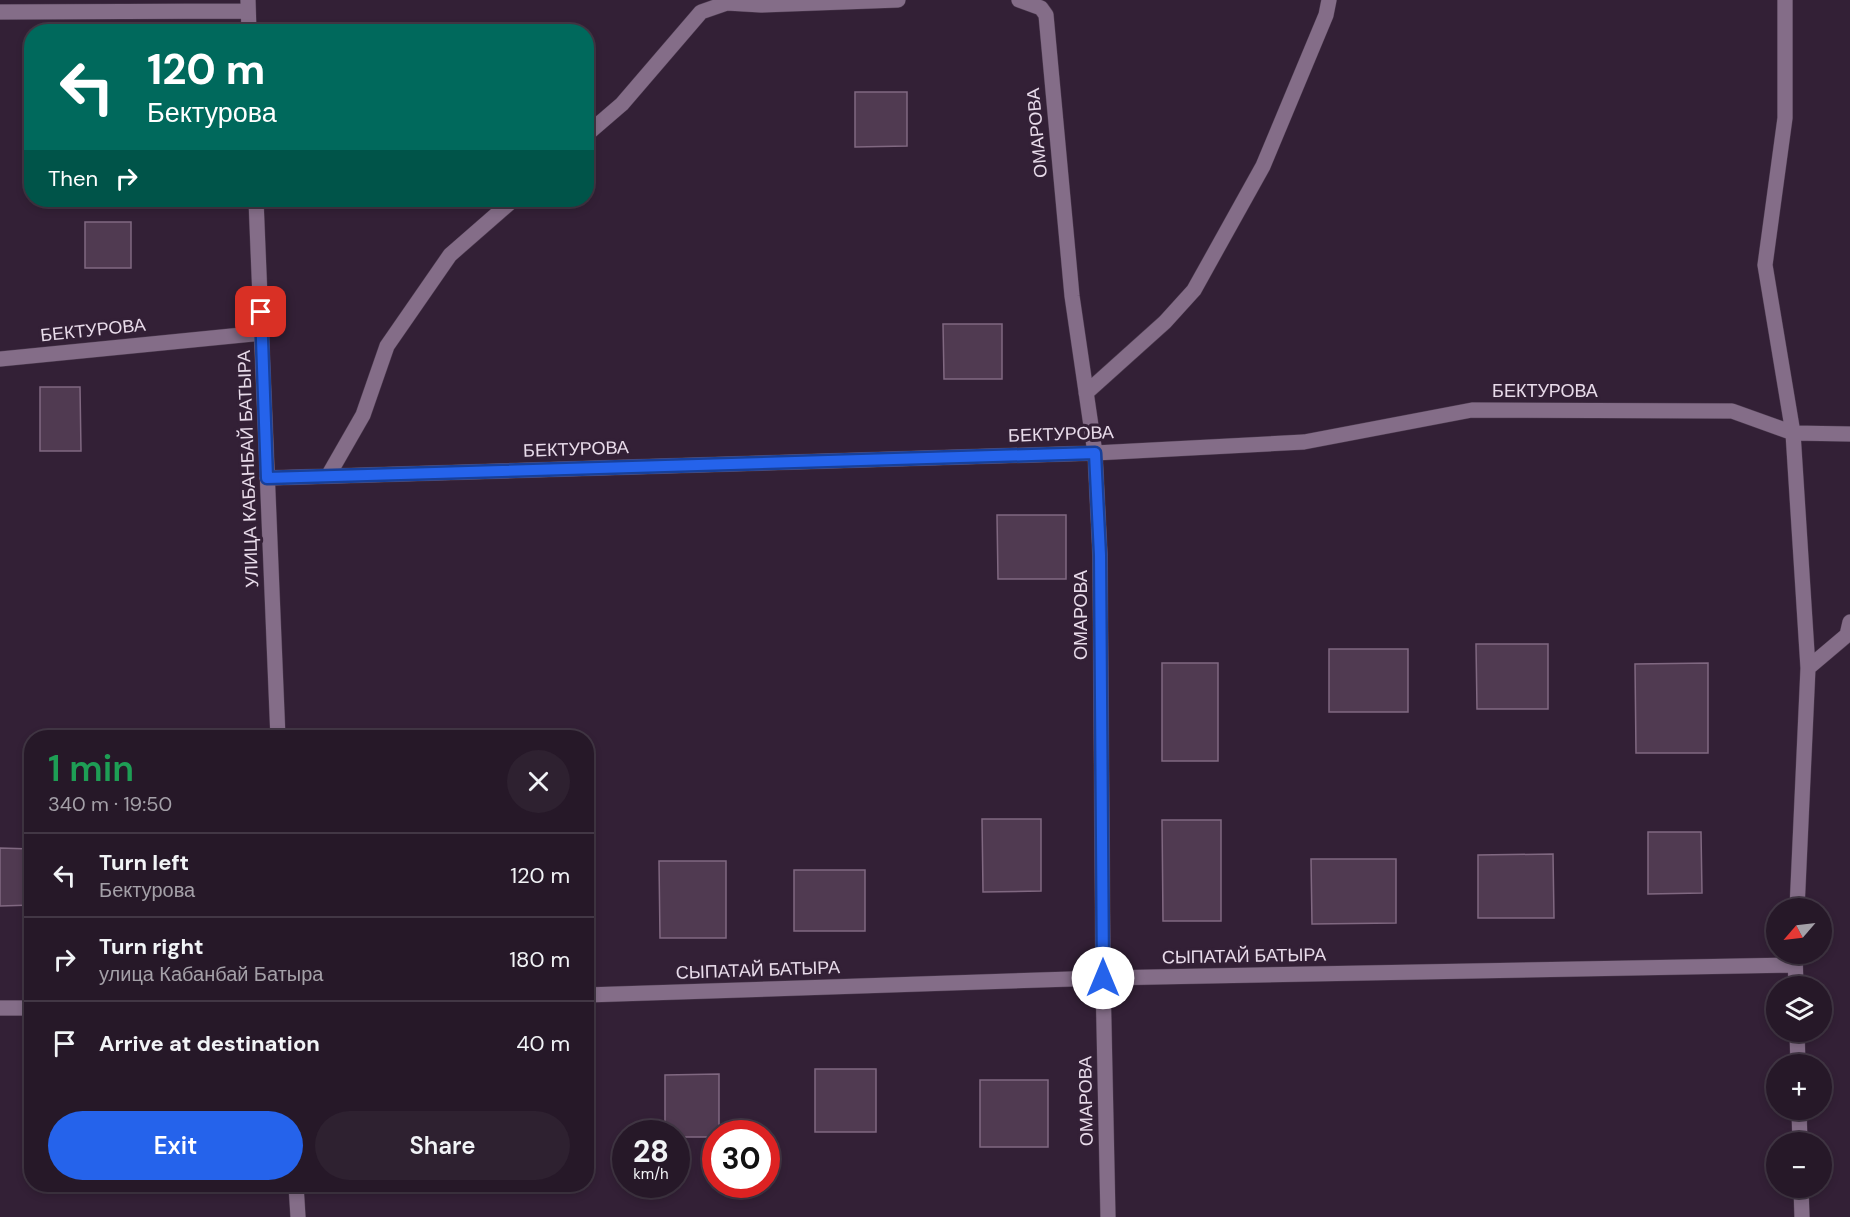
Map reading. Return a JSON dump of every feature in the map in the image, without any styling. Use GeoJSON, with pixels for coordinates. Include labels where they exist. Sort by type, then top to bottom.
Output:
{"type":"FeatureCollection","features":[{"type":"Feature","properties":{"kind":"street"},"geometry":{"type":"LineString","coordinates":[[594,128],[622,104],[701,12],[727,3],[761,6],[898,0]]}},
{"type":"Feature","properties":{"kind":"street","name":"ОМАРОВА"},"geometry":{"type":"LineString","coordinates":[[1019,0],[1041,8],[1046,15],[1072,296],[1095,453],[1100,555],[1103,978],[1108,1217]]}},
{"type":"Feature","properties":{"kind":"street"},"geometry":{"type":"LineString","coordinates":[[1086,393],[1165,322],[1194,290],[1263,166],[1326,15],[1329,0]]}},
{"type":"Feature","properties":{"kind":"street"},"geometry":{"type":"LineString","coordinates":[[1785,0],[1785,118],[1765,265],[1793,433],[1808,668],[1798,898]]}},
{"type":"Feature","properties":{"kind":"street"},"geometry":{"type":"LineString","coordinates":[[0,12],[248,5],[249,24]]}},
{"type":"Feature","properties":{"kind":"street","name":"УЛИЦА КАБАНБАЙ БАТЫРА"},"geometry":{"type":"LineString","coordinates":[[256,207],[278,730]]}},
{"type":"Feature","properties":{"kind":"street"},"geometry":{"type":"LineString","coordinates":[[328,476],[363,415],[387,346],[450,255],[505,207]]}},
{"type":"Feature","properties":{"kind":"street","name":"БЕКТУРОВА"},"geometry":{"type":"LineString","coordinates":[[0,359],[262,333]]}},
{"type":"Feature","properties":{"kind":"street","name":"БЕКТУРОВА"},"geometry":{"type":"LineString","coordinates":[[267,478],[1095,453],[1304,442],[1472,410],[1732,411],[1793,433],[1850,434]]}},
{"type":"Feature","properties":{"kind":"street"},"geometry":{"type":"LineString","coordinates":[[1808,668],[1847,635],[1850,622]]}},
{"type":"Feature","properties":{"kind":"street","name":"СЫПАТАЙ БАТЫРА"},"geometry":{"type":"LineString","coordinates":[[594,995],[1103,978],[1766,961]]}},
{"type":"Feature","properties":{"kind":"street"},"geometry":{"type":"LineString","coordinates":[[0,1008],[24,1008]]}},
{"type":"Feature","properties":{"kind":"street"},"geometry":{"type":"LineString","coordinates":[[296,1192],[298,1217]]}},
{"type":"Feature","properties":{"kind":"street"},"geometry":{"type":"LineString","coordinates":[[1801,1198],[1802,1217]]}},
{"type":"Feature","properties":{"kind":"building"},"geometry":{"type":"Polygon","coordinates":[[[855,92],[907,92],[907,146],[855,147],[855,92]]]}},
{"type":"Feature","properties":{"kind":"building"},"geometry":{"type":"Polygon","coordinates":[[[85,222],[131,222],[131,268],[85,268],[85,222]]]}},
{"type":"Feature","properties":{"kind":"building"},"geometry":{"type":"Polygon","coordinates":[[[943,324],[1002,324],[1002,379],[944,379],[943,324]]]}},
{"type":"Feature","properties":{"kind":"building"},"geometry":{"type":"Polygon","coordinates":[[[40,387],[80,387],[81,451],[40,451],[40,387]]]}},
{"type":"Feature","properties":{"kind":"building"},"geometry":{"type":"Polygon","coordinates":[[[997,515],[1066,515],[1066,579],[998,579],[997,515]]]}},
{"type":"Feature","properties":{"kind":"building"},"geometry":{"type":"Polygon","coordinates":[[[1476,644],[1548,644],[1548,709],[1477,709],[1476,644]]]}},
{"type":"Feature","properties":{"kind":"building"},"geometry":{"type":"Polygon","coordinates":[[[1329,649],[1408,649],[1408,712],[1329,712],[1329,649]]]}},
{"type":"Feature","properties":{"kind":"building"},"geometry":{"type":"Polygon","coordinates":[[[1162,663],[1218,663],[1218,761],[1162,761],[1162,663]]]}},
{"type":"Feature","properties":{"kind":"building"},"geometry":{"type":"Polygon","coordinates":[[[1708,663],[1708,753],[1636,753],[1635,664],[1708,663]]]}},
{"type":"Feature","properties":{"kind":"building"},"geometry":{"type":"Polygon","coordinates":[[[982,819],[1041,819],[1041,891],[983,892],[982,819]]]}},
{"type":"Feature","properties":{"kind":"building"},"geometry":{"type":"Polygon","coordinates":[[[1162,820],[1221,820],[1221,921],[1163,921],[1162,820]]]}},
{"type":"Feature","properties":{"kind":"building"},"geometry":{"type":"Polygon","coordinates":[[[1648,832],[1701,832],[1702,893],[1648,894],[1648,832]]]}},
{"type":"Feature","properties":{"kind":"building"},"geometry":{"type":"Polygon","coordinates":[[[0,848],[24,849],[24,905],[0,906],[0,848]]]}},
{"type":"Feature","properties":{"kind":"building"},"geometry":{"type":"Polygon","coordinates":[[[1553,854],[1554,918],[1478,918],[1478,855],[1553,854]]]}},
{"type":"Feature","properties":{"kind":"building"},"geometry":{"type":"Polygon","coordinates":[[[1311,859],[1396,859],[1396,923],[1312,924],[1311,859]]]}},
{"type":"Feature","properties":{"kind":"building"},"geometry":{"type":"Polygon","coordinates":[[[659,861],[726,861],[726,938],[660,938],[659,861]]]}},
{"type":"Feature","properties":{"kind":"building"},"geometry":{"type":"Polygon","coordinates":[[[794,870],[865,870],[865,931],[794,931],[794,870]]]}},
{"type":"Feature","properties":{"kind":"building"},"geometry":{"type":"Polygon","coordinates":[[[815,1069],[876,1069],[876,1132],[815,1132],[815,1069]]]}},
{"type":"Feature","properties":{"kind":"building"},"geometry":{"type":"Polygon","coordinates":[[[719,1074],[719,1120],[702,1120],[702,1137],[690,1137],[690,1120],[665,1120],[665,1075],[719,1074]]]}},
{"type":"Feature","properties":{"kind":"building"},"geometry":{"type":"Polygon","coordinates":[[[980,1080],[1048,1080],[1048,1147],[980,1147],[980,1080]]]}},
{"type":"Feature","properties":{"kind":"route"},"geometry":{"type":"LineString","coordinates":[[261,312],[267,478],[1095,453],[1100,555],[1103,978]]}}]}
